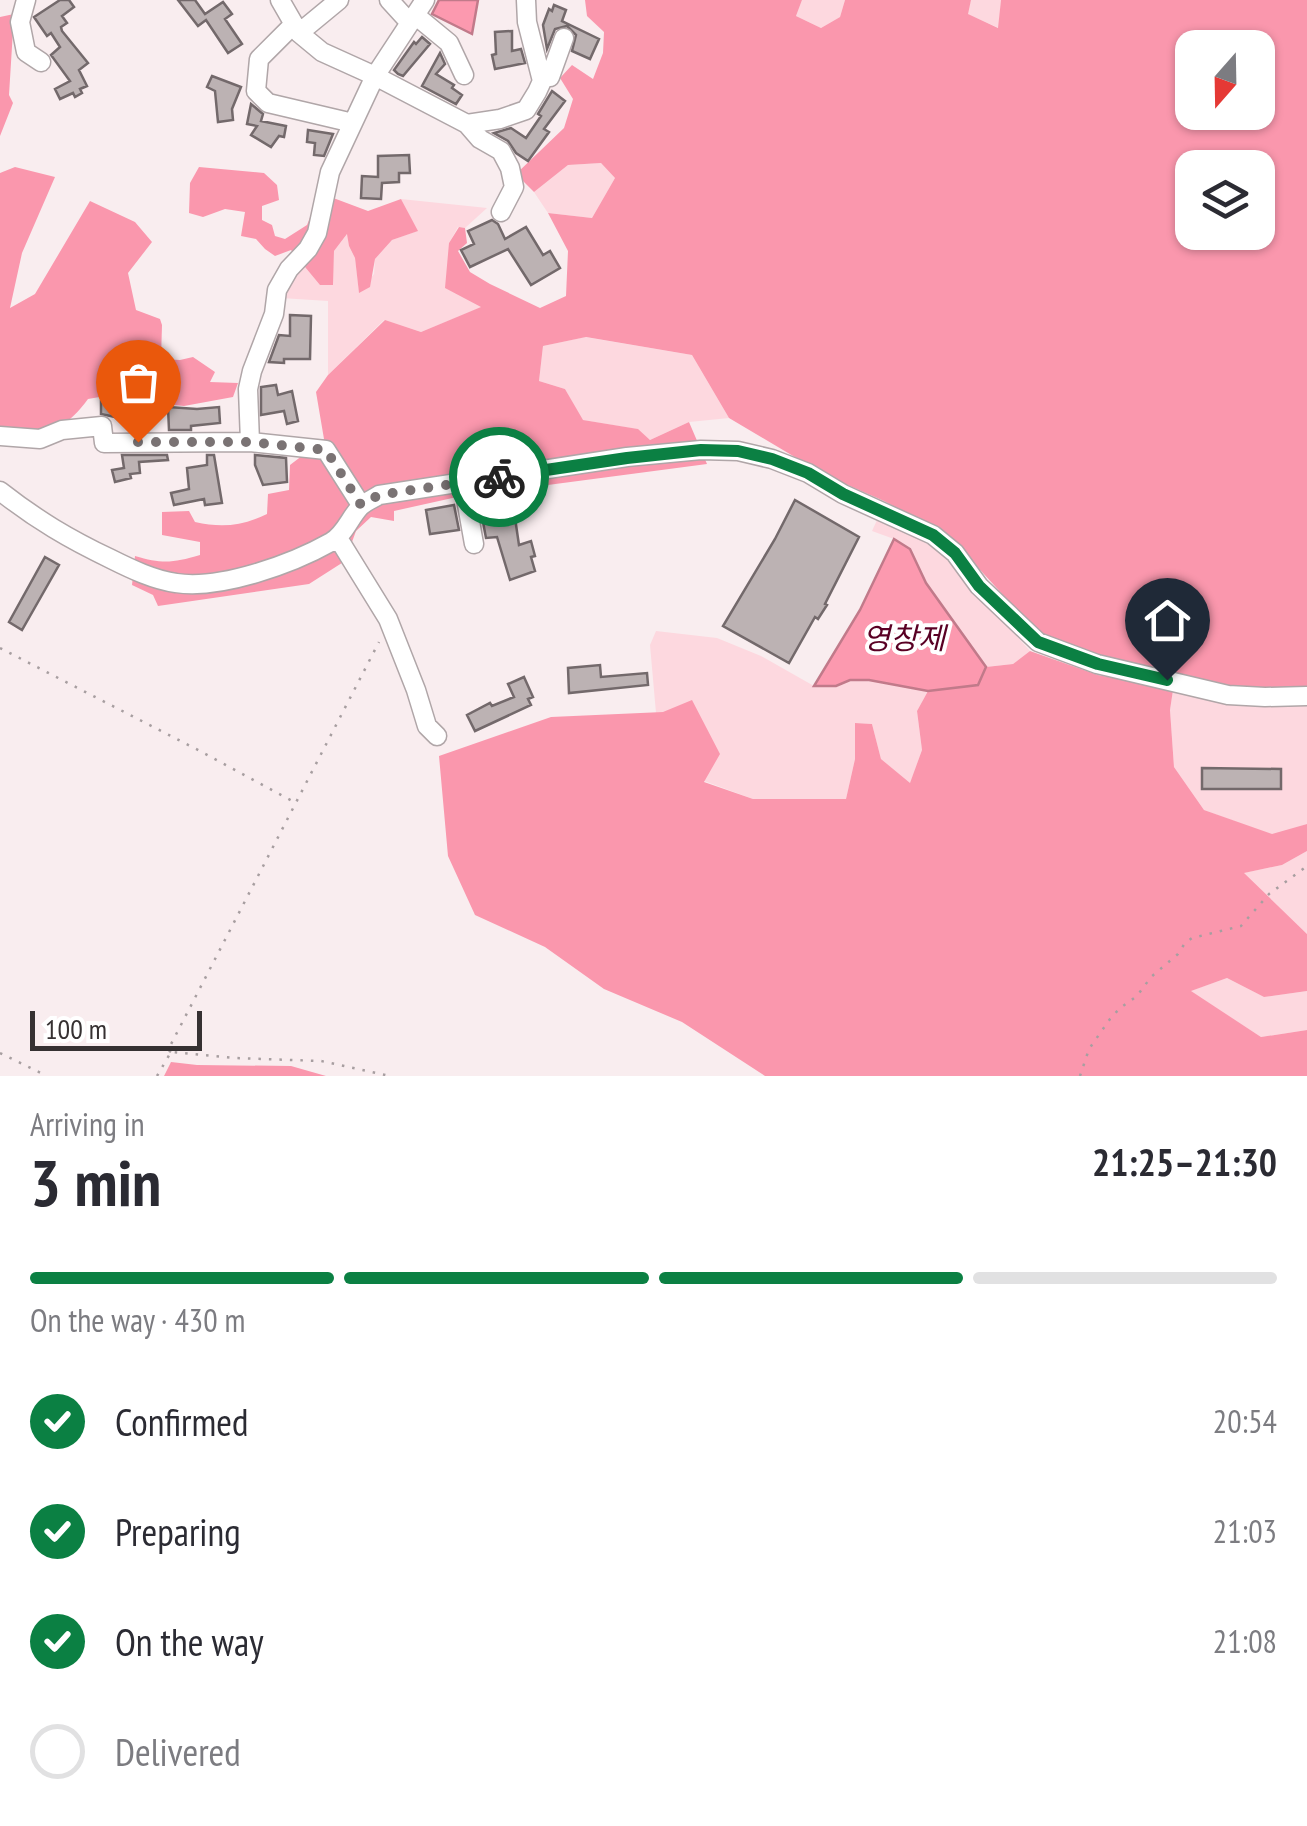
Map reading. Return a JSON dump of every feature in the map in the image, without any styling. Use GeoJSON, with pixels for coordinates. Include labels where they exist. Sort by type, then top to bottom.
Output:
{"type":"FeatureCollection","features":[{"type":"Feature","properties":{"kind":"street"},"geometry":{"type":"LineString","coordinates":[[26,0],[20,22],[26,52],[40,62]]}},
{"type":"Feature","properties":{"kind":"street"},"geometry":{"type":"LineString","coordinates":[[280,0],[296,29],[322,52],[467,124],[480,140],[500,151],[510,168],[514,187],[501,212]]}},
{"type":"Feature","properties":{"kind":"street"},"geometry":{"type":"LineString","coordinates":[[339,0],[259,60],[256,91],[268,103],[353,123]]}},
{"type":"Feature","properties":{"kind":"street"},"geometry":{"type":"LineString","coordinates":[[389,0],[417,13],[448,44],[464,75]]}},
{"type":"Feature","properties":{"kind":"street"},"geometry":{"type":"LineString","coordinates":[[467,124],[526,110],[542,81],[527,22],[526,0]]}},
{"type":"Feature","properties":{"kind":"street"},"geometry":{"type":"LineString","coordinates":[[250,442],[248,388],[274,314],[277,290],[316,233],[330,172],[375,76],[417,13]]}},
{"type":"Feature","properties":{"kind":"street"},"geometry":{"type":"LineString","coordinates":[[541,76],[550,78],[564,38]]}},
{"type":"Feature","properties":{"kind":"street"},"geometry":{"type":"LineString","coordinates":[[0,436],[40,438],[62,430],[102,426],[104,443],[250,442],[326,450],[361,505]]}},
{"type":"Feature","properties":{"kind":"street"},"geometry":{"type":"LineString","coordinates":[[0,491],[62,536],[134,570],[174,583],[205,585],[286,562],[338,538],[361,505],[379,495],[627,458],[701,450],[738,451],[808,473],[843,494],[933,535],[955,553],[979,586],[1038,642],[1098,664],[1228,696],[1307,696]]}},
{"type":"Feature","properties":{"kind":"street"},"geometry":{"type":"LineString","coordinates":[[463,482],[474,544]]}},
{"type":"Feature","properties":{"kind":"street"},"geometry":{"type":"LineString","coordinates":[[338,538],[389,623],[426,726],[437,736]]}},
{"type":"Feature","properties":{"kind":"path"},"geometry":{"type":"LineString","coordinates":[[171,1052],[168,1050],[389,623]]}},
{"type":"Feature","properties":{"kind":"path"},"geometry":{"type":"LineString","coordinates":[[0,648],[295,803]]}},
{"type":"Feature","properties":{"kind":"path"},"geometry":{"type":"LineString","coordinates":[[1080,1076],[1089,1049],[1110,1019],[1186,943],[1240,926],[1270,894],[1307,866]]}},
{"type":"Feature","properties":{"kind":"path"},"geometry":{"type":"LineString","coordinates":[[0,1052],[46,1076]]}},
{"type":"Feature","properties":{"kind":"path"},"geometry":{"type":"LineString","coordinates":[[157,1076],[171,1052]]}},
{"type":"Feature","properties":{"kind":"path"},"geometry":{"type":"LineString","coordinates":[[171,1052],[321,1061],[390,1076]]}},
{"type":"Feature","properties":{"kind":"shaded area"},"geometry":{"type":"Polygon","coordinates":[[[585,0],[802,0],[796,16],[821,28],[840,17],[845,0],[971,0],[968,14],[998,28],[1001,0],[1307,0],[1307,689],[1231,689],[1085,651],[1038,633],[949,536],[825,475],[729,418],[692,355],[586,337],[543,346],[539,381],[565,389],[583,420],[638,429],[650,440],[689,422],[707,464],[457,497],[394,511],[394,521],[371,517],[356,531],[345,561],[309,584],[158,606],[153,595],[132,585],[135,556],[168,561],[200,555],[200,542],[162,535],[162,512],[189,511],[195,522],[223,525],[267,514],[268,494],[289,490],[290,465],[324,439],[316,392],[328,375],[385,320],[421,332],[481,307],[445,288],[449,243],[459,227],[465,228],[467,243],[458,251],[470,272],[540,308],[566,296],[568,251],[548,213],[592,218],[615,178],[601,163],[568,165],[534,192],[516,174],[564,128],[573,99],[560,78],[572,65],[593,79],[603,53],[604,32],[587,16],[585,0]]]}},
{"type":"Feature","properties":{"kind":"shaded area"},"geometry":{"type":"Polygon","coordinates":[[[802,0],[845,0],[840,17],[821,28],[796,16],[802,0]]]}},
{"type":"Feature","properties":{"kind":"shaded area"},"geometry":{"type":"Polygon","coordinates":[[[971,0],[1001,0],[999,28],[967,14],[971,0]]]}},
{"type":"Feature","properties":{"kind":"shaded area"},"geometry":{"type":"Polygon","coordinates":[[[14,14],[9,95],[13,103],[0,136],[0,17],[14,14]]]}},
{"type":"Feature","properties":{"kind":"shaded area"},"geometry":{"type":"Polygon","coordinates":[[[601,163],[615,178],[592,218],[548,213],[534,192],[568,165],[601,163]]]}},
{"type":"Feature","properties":{"kind":"shaded area"},"geometry":{"type":"Polygon","coordinates":[[[15,167],[55,177],[22,253],[10,308],[35,294],[90,201],[135,222],[152,242],[128,273],[136,310],[160,319],[161,359],[193,357],[215,372],[210,382],[238,383],[233,397],[184,406],[152,403],[123,393],[88,399],[79,411],[50,430],[0,431],[0,173],[15,167]]]}},
{"type":"Feature","properties":{"kind":"shaded area"},"geometry":{"type":"Polygon","coordinates":[[[199,167],[264,173],[277,185],[279,200],[262,206],[262,220],[272,225],[275,236],[285,239],[307,225],[320,193],[368,211],[401,199],[418,231],[392,240],[375,259],[370,287],[359,293],[355,258],[347,234],[334,251],[333,285],[320,285],[291,250],[275,256],[256,239],[241,236],[245,212],[225,209],[203,217],[189,213],[190,183],[199,167]]]}},
{"type":"Feature","properties":{"kind":"shaded area"},"geometry":{"type":"Polygon","coordinates":[[[401,199],[487,208],[465,228],[458,227],[449,243],[482,307],[421,332],[384,320],[328,375],[328,301],[281,298],[303,262],[332,285],[334,251],[348,233],[359,292],[374,274],[375,259],[392,240],[417,231],[401,199]]]}},
{"type":"Feature","properties":{"kind":"shaded area"},"geometry":{"type":"Polygon","coordinates":[[[585,337],[692,355],[729,418],[689,422],[650,440],[637,429],[582,420],[565,389],[539,381],[543,346],[585,337]]]}},
{"type":"Feature","properties":{"kind":"shaded area"},"geometry":{"type":"Polygon","coordinates":[[[877,520],[907,530],[950,559],[1030,651],[1013,664],[986,667],[926,583],[910,549],[872,531],[877,520]]]}},
{"type":"Feature","properties":{"kind":"shaded area"},"geometry":{"type":"Polygon","coordinates":[[[656,631],[717,638],[761,656],[814,686],[869,680],[928,691],[917,711],[922,750],[910,784],[881,759],[872,724],[855,723],[855,759],[846,799],[753,799],[704,781],[663,712],[656,713],[650,645],[656,631]]]}},
{"type":"Feature","properties":{"kind":"shaded area"},"geometry":{"type":"Polygon","coordinates":[[[1030,651],[1098,675],[1173,690],[1170,710],[1174,767],[1204,810],[1272,834],[1307,824],[1307,851],[1282,865],[1244,873],[1307,934],[1307,991],[1264,997],[1227,978],[1191,991],[1261,1037],[1307,1030],[1307,1076],[765,1076],[682,1022],[604,989],[545,947],[475,915],[448,856],[439,756],[551,717],[663,712],[692,700],[720,754],[704,782],[753,799],[846,799],[855,759],[855,723],[872,724],[881,759],[910,783],[922,750],[917,711],[928,691],[978,685],[986,667],[1013,664],[1030,651]]]}},
{"type":"Feature","properties":{"kind":"shaded area"},"geometry":{"type":"Polygon","coordinates":[[[1173,690],[1264,706],[1307,706],[1307,824],[1272,835],[1204,810],[1174,767],[1170,710],[1173,690]]]}},
{"type":"Feature","properties":{"kind":"shaded area"},"geometry":{"type":"Polygon","coordinates":[[[1307,851],[1307,934],[1243,873],[1282,865],[1307,851]]]}},
{"type":"Feature","properties":{"kind":"shaded area"},"geometry":{"type":"Polygon","coordinates":[[[1227,978],[1264,997],[1307,991],[1307,1030],[1261,1037],[1190,991],[1227,978]]]}},
{"type":"Feature","properties":{"kind":"shaded area"},"geometry":{"type":"Polygon","coordinates":[[[171,1062],[291,1066],[326,1076],[164,1076],[171,1062]]]}},
{"type":"Feature","properties":{"kind":"water"},"geometry":{"type":"Polygon","coordinates":[[[439,0],[478,0],[472,34],[432,14],[439,0]]]}},
{"type":"Feature","properties":{"kind":"water","name":"영창제"},"geometry":{"type":"Polygon","coordinates":[[[894,539],[910,549],[926,583],[986,667],[978,685],[928,691],[850,680],[836,686],[814,686],[860,610],[894,539]]]}},
{"type":"Feature","properties":{"kind":"building"},"geometry":{"type":"Polygon","coordinates":[[[60,0],[69,0],[74,7],[62,16],[67,23],[62,31],[88,63],[79,70],[87,86],[80,89],[82,93],[60,99],[55,89],[70,81],[51,55],[60,47],[34,17],[60,0]]]}},
{"type":"Feature","properties":{"kind":"building"},"geometry":{"type":"Polygon","coordinates":[[[178,0],[195,0],[205,14],[223,2],[232,14],[225,19],[242,44],[228,53],[206,20],[198,26],[178,0]]]}},
{"type":"Feature","properties":{"kind":"building"},"geometry":{"type":"Polygon","coordinates":[[[554,5],[566,10],[562,21],[599,39],[590,59],[572,51],[576,35],[567,26],[555,29],[547,49],[543,25],[554,5]]]}},
{"type":"Feature","properties":{"kind":"building"},"geometry":{"type":"Polygon","coordinates":[[[512,31],[512,51],[521,49],[525,63],[495,69],[495,32],[512,31]]]}},
{"type":"Feature","properties":{"kind":"building"},"geometry":{"type":"Polygon","coordinates":[[[422,37],[430,44],[403,76],[398,74],[394,70],[422,37]]]}},
{"type":"Feature","properties":{"kind":"building"},"geometry":{"type":"Polygon","coordinates":[[[440,53],[445,64],[436,74],[462,95],[456,104],[422,86],[440,53]]]}},
{"type":"Feature","properties":{"kind":"building"},"geometry":{"type":"Polygon","coordinates":[[[212,76],[241,87],[232,109],[233,120],[218,122],[215,91],[207,87],[212,76]]]}},
{"type":"Feature","properties":{"kind":"building"},"geometry":{"type":"Polygon","coordinates":[[[552,91],[565,101],[544,129],[549,132],[528,161],[494,133],[511,128],[526,138],[552,91]]]}},
{"type":"Feature","properties":{"kind":"building"},"geometry":{"type":"Polygon","coordinates":[[[251,104],[263,114],[261,121],[286,126],[284,137],[279,136],[271,147],[251,135],[257,126],[247,124],[251,104]]]}},
{"type":"Feature","properties":{"kind":"building"},"geometry":{"type":"Polygon","coordinates":[[[308,130],[333,134],[324,156],[314,155],[315,143],[307,142],[308,130]]]}},
{"type":"Feature","properties":{"kind":"building"},"geometry":{"type":"Polygon","coordinates":[[[409,155],[410,173],[399,173],[399,182],[382,183],[381,199],[361,198],[362,176],[378,177],[378,156],[409,155]]]}},
{"type":"Feature","properties":{"kind":"building"},"geometry":{"type":"Polygon","coordinates":[[[492,220],[505,239],[526,227],[543,255],[550,251],[560,268],[531,285],[508,249],[470,267],[461,250],[474,244],[468,231],[492,220]]]}},
{"type":"Feature","properties":{"kind":"building"},"geometry":{"type":"Polygon","coordinates":[[[290,315],[311,316],[310,359],[269,362],[279,335],[290,336],[290,315]]]}},
{"type":"Feature","properties":{"kind":"building"},"geometry":{"type":"Polygon","coordinates":[[[276,385],[278,395],[292,391],[298,421],[287,424],[284,411],[261,415],[261,387],[276,385]]]}},
{"type":"Feature","properties":{"kind":"building"},"geometry":{"type":"Polygon","coordinates":[[[140,400],[142,426],[125,426],[115,417],[101,414],[101,401],[140,400]]]}},
{"type":"Feature","properties":{"kind":"building"},"geometry":{"type":"Polygon","coordinates":[[[168,407],[219,407],[220,423],[169,430],[168,407]]]}},
{"type":"Feature","properties":{"kind":"building"},"geometry":{"type":"Polygon","coordinates":[[[122,455],[167,455],[168,460],[139,462],[140,473],[115,482],[112,470],[124,468],[122,455]]]}},
{"type":"Feature","properties":{"kind":"building"},"geometry":{"type":"Polygon","coordinates":[[[207,455],[214,455],[222,503],[205,505],[204,499],[174,505],[171,493],[189,489],[187,468],[207,465],[207,455]]]}},
{"type":"Feature","properties":{"kind":"building"},"geometry":{"type":"Polygon","coordinates":[[[255,455],[286,458],[287,482],[263,485],[255,455]]]}},
{"type":"Feature","properties":{"kind":"building"},"geometry":{"type":"Polygon","coordinates":[[[511,491],[519,545],[531,541],[535,571],[510,580],[497,537],[486,538],[478,495],[511,491]]]}},
{"type":"Feature","properties":{"kind":"building"},"geometry":{"type":"Polygon","coordinates":[[[795,500],[859,537],[827,605],[818,619],[815,617],[789,663],[723,626],[795,500]]]}},
{"type":"Feature","properties":{"kind":"building"},"geometry":{"type":"Polygon","coordinates":[[[454,505],[459,530],[430,534],[426,510],[454,505]]]}},
{"type":"Feature","properties":{"kind":"building"},"geometry":{"type":"Polygon","coordinates":[[[45,557],[59,565],[22,630],[9,622],[45,557]]]}},
{"type":"Feature","properties":{"kind":"building"},"geometry":{"type":"Polygon","coordinates":[[[600,665],[601,677],[647,673],[648,685],[569,693],[568,668],[600,665]]]}},
{"type":"Feature","properties":{"kind":"building"},"geometry":{"type":"Polygon","coordinates":[[[524,677],[533,697],[528,699],[531,705],[475,731],[467,715],[514,697],[508,684],[524,677]]]}},
{"type":"Feature","properties":{"kind":"building"},"geometry":{"type":"Polygon","coordinates":[[[1202,768],[1281,769],[1281,789],[1202,789],[1202,768]]]}},
{"type":"Feature","properties":{"kind":"way so far"},"geometry":{"type":"LineString","coordinates":[[138,442],[250,442],[326,450],[361,505],[379,495],[499,477]]}},
{"type":"Feature","properties":{"kind":"route"},"geometry":{"type":"LineString","coordinates":[[499,477],[701,450],[738,451],[772,459],[933,535],[955,553],[979,586],[1038,642],[1098,664],[1167,680]]}}]}
